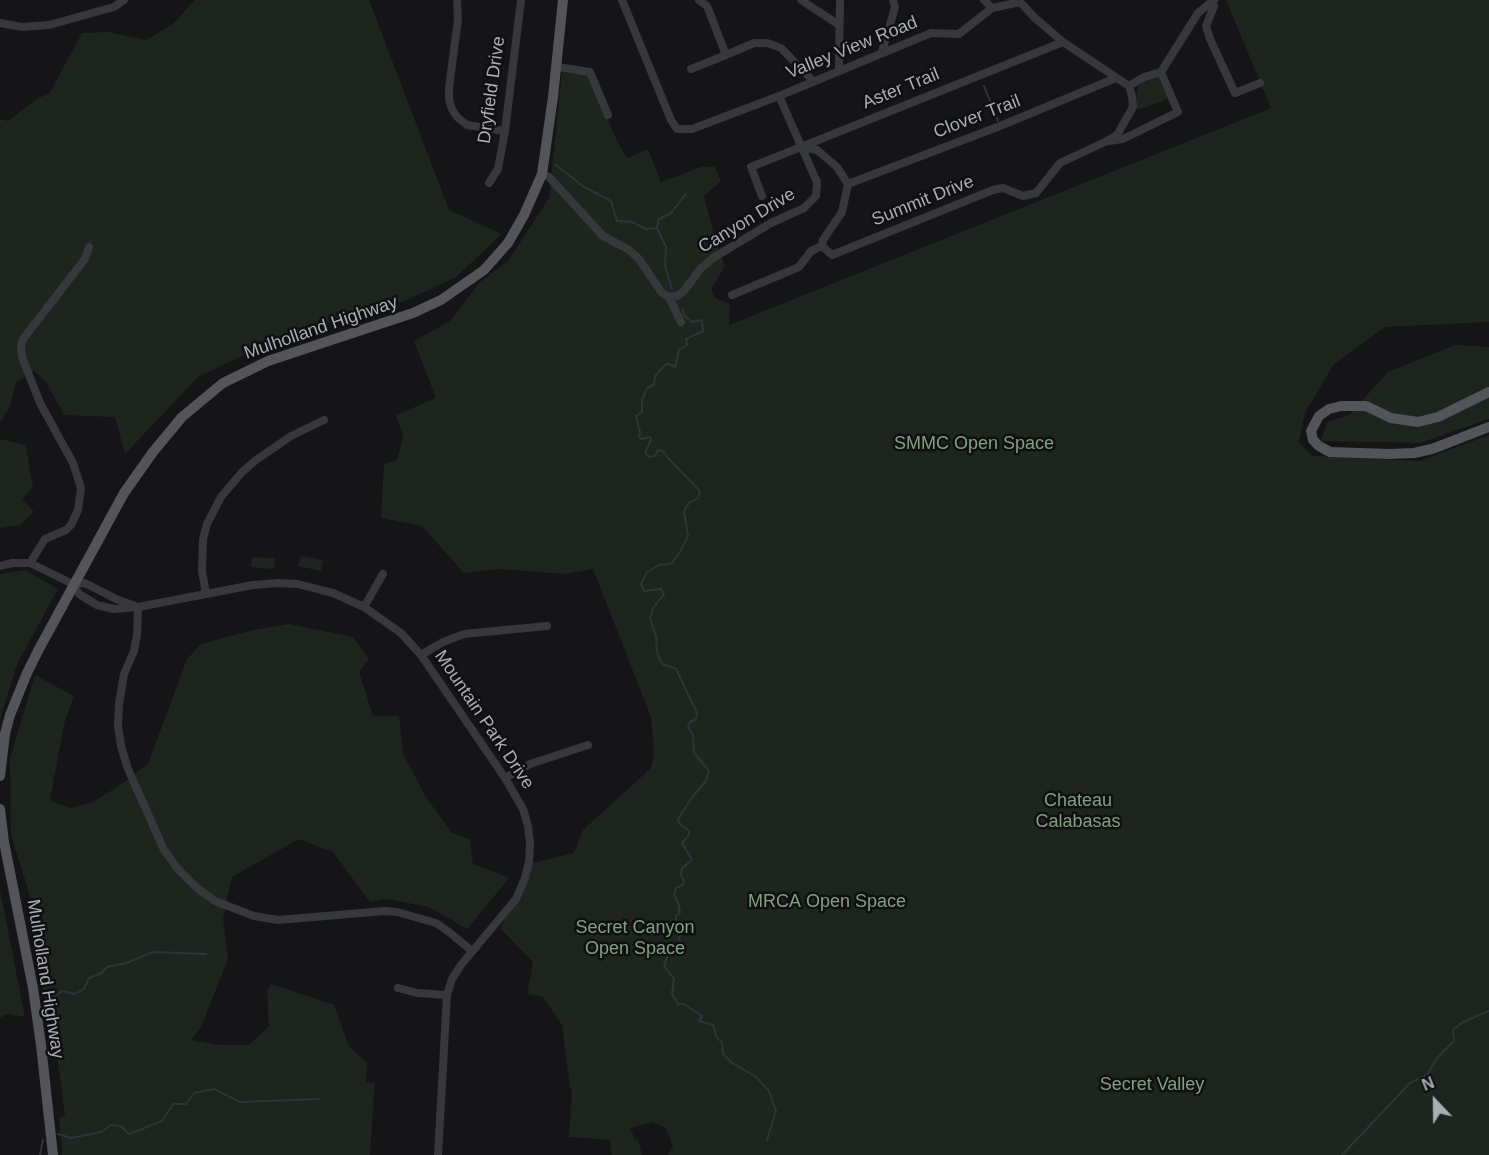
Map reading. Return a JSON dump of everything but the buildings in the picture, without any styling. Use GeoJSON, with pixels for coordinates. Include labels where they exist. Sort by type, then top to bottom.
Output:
{"type":"FeatureCollection","features":[{"type":"Feature","properties":{"kind":"main road","name":"Mulholland Highway"},"geometry":{"type":"LineString","coordinates":[[0,776],[5,735],[27,673],[109,519],[134,479],[166,436],[199,402],[223,383],[267,361],[413,313],[441,300],[484,270],[507,243],[524,215],[542,174],[557,67],[563,0]]}},
{"type":"Feature","properties":{"kind":"main road"},"geometry":{"type":"LineString","coordinates":[[1489,392],[1438,417],[1418,422],[1391,418],[1366,406],[1341,406],[1329,409],[1319,416],[1311,431],[1313,440],[1330,452],[1390,454],[1414,453],[1432,449],[1489,427]]}},
{"type":"Feature","properties":{"kind":"main road","name":"Mulholland Highway"},"geometry":{"type":"LineString","coordinates":[[0,809],[4,842],[33,988],[53,1155]]}},
{"type":"Feature","properties":{"kind":"street"},"geometry":{"type":"LineString","coordinates":[[0,23],[22,27],[49,25],[114,7],[124,0]]}},
{"type":"Feature","properties":{"kind":"street"},"geometry":{"type":"LineString","coordinates":[[457,0],[458,19],[449,88],[452,110],[468,125],[505,131]]}},
{"type":"Feature","properties":{"kind":"street","name":"Dryfield Drive"},"geometry":{"type":"LineString","coordinates":[[489,183],[498,169],[505,131],[521,0]]}},
{"type":"Feature","properties":{"kind":"street","name":"Valley View Road"},"geometry":{"type":"LineString","coordinates":[[622,0],[671,120],[677,129],[692,129],[779,96],[931,33],[959,34],[992,8],[1020,1],[1035,18],[1063,42],[1129,86]]}},
{"type":"Feature","properties":{"kind":"street"},"geometry":{"type":"LineString","coordinates":[[699,0],[707,6],[726,55]]}},
{"type":"Feature","properties":{"kind":"street"},"geometry":{"type":"LineString","coordinates":[[801,0],[838,25]]}},
{"type":"Feature","properties":{"kind":"street"},"geometry":{"type":"LineString","coordinates":[[839,70],[840,0]]}},
{"type":"Feature","properties":{"kind":"street"},"geometry":{"type":"LineString","coordinates":[[882,52],[895,7],[893,0]]}},
{"type":"Feature","properties":{"kind":"street"},"geometry":{"type":"LineString","coordinates":[[984,0],[992,8]]}},
{"type":"Feature","properties":{"kind":"street"},"geometry":{"type":"LineString","coordinates":[[1196,0],[1202,9]]}},
{"type":"Feature","properties":{"kind":"street"},"geometry":{"type":"LineString","coordinates":[[1129,86],[1144,77],[1161,72],[1202,9],[1213,0],[1214,6],[1206,26],[1235,93],[1260,83]]}},
{"type":"Feature","properties":{"kind":"street","name":"Aster Trail"},"geometry":{"type":"LineString","coordinates":[[762,196],[751,167],[1063,42]]}},
{"type":"Feature","properties":{"kind":"street"},"geometry":{"type":"LineString","coordinates":[[691,69],[754,43],[767,44],[781,48],[813,81]]}},
{"type":"Feature","properties":{"kind":"street"},"geometry":{"type":"LineString","coordinates":[[557,67],[590,72],[608,115]]}},
{"type":"Feature","properties":{"kind":"street"},"geometry":{"type":"LineString","coordinates":[[1107,141],[1123,139],[1178,112],[1161,72]]}},
{"type":"Feature","properties":{"kind":"street","name":"Clover Trail"},"geometry":{"type":"LineString","coordinates":[[848,184],[1000,126],[1116,78]]}},
{"type":"Feature","properties":{"kind":"street","name":"Summit Drive"},"geometry":{"type":"LineString","coordinates":[[848,184],[842,212],[823,240],[822,246],[830,255],[993,190],[1003,188],[1023,196],[1036,193],[1060,163],[1117,135],[1133,107],[1129,86]]}},
{"type":"Feature","properties":{"kind":"street","name":"Canyon Drive"},"geometry":{"type":"LineString","coordinates":[[669,297],[677,296],[684,291],[695,274],[713,258],[771,223],[804,208],[816,196],[817,182],[779,96]]}},
{"type":"Feature","properties":{"kind":"street"},"geometry":{"type":"LineString","coordinates":[[801,147],[817,150],[837,168],[848,184]]}},
{"type":"Feature","properties":{"kind":"street"},"geometry":{"type":"LineString","coordinates":[[542,174],[549,177],[603,236],[629,250],[639,259],[659,290],[669,297],[681,322]]}},
{"type":"Feature","properties":{"kind":"street"},"geometry":{"type":"LineString","coordinates":[[732,295],[799,267],[811,251],[822,246]]}},
{"type":"Feature","properties":{"kind":"street"},"geometry":{"type":"LineString","coordinates":[[30,563],[45,539],[66,530],[71,525],[78,510],[81,488],[73,463],[40,403],[22,357],[21,345],[23,339],[85,259],[89,247]]}},
{"type":"Feature","properties":{"kind":"street"},"geometry":{"type":"LineString","coordinates":[[206,594],[202,571],[204,539],[207,524],[221,497],[242,472],[256,460],[282,441],[324,420]]}},
{"type":"Feature","properties":{"kind":"street"},"geometry":{"type":"LineString","coordinates":[[0,566],[30,563],[73,584],[85,583],[138,607],[134,651],[124,674],[119,704],[118,726],[121,746],[128,769],[164,850],[178,869],[197,888],[214,901],[254,916],[278,920],[385,911],[397,912],[436,923],[471,951]]}},
{"type":"Feature","properties":{"kind":"street"},"geometry":{"type":"LineString","coordinates":[[364,607],[383,574]]}},
{"type":"Feature","properties":{"kind":"street"},"geometry":{"type":"LineString","coordinates":[[73,584],[79,594],[99,606],[106,594]]}},
{"type":"Feature","properties":{"kind":"street","name":"Mountain Park Drive"},"geometry":{"type":"LineString","coordinates":[[99,606],[114,609],[138,607],[254,585],[298,585],[333,593],[364,607],[400,633],[421,655],[505,778],[523,809],[528,826],[529,862],[516,899],[471,951],[452,979],[447,995],[438,1155]]}},
{"type":"Feature","properties":{"kind":"street"},"geometry":{"type":"LineString","coordinates":[[421,655],[442,642],[464,634],[547,626]]}},
{"type":"Feature","properties":{"kind":"street"},"geometry":{"type":"LineString","coordinates":[[505,778],[530,764],[588,745]]}},
{"type":"Feature","properties":{"kind":"street"},"geometry":{"type":"LineString","coordinates":[[398,988],[417,993],[447,995]]}},
{"type":"Feature","properties":{"kind":"green space"},"geometry":{"type":"Polygon","coordinates":[[[195,0],[369,0],[449,210],[502,234],[456,277],[407,300],[281,337],[198,377],[125,454],[115,417],[64,415],[46,382],[34,371],[16,382],[10,406],[0,423],[0,119],[8,121],[38,98],[49,94],[82,33],[108,32],[146,40],[174,23],[195,0]]]}},
{"type":"Feature","properties":{"kind":"green space"},"geometry":{"type":"Polygon","coordinates":[[[1226,0],[1489,0],[1489,322],[1385,327],[1334,364],[1305,413],[1299,442],[1312,456],[1419,461],[1489,435],[1489,1155],[668,1155],[673,1147],[666,1128],[653,1122],[630,1128],[635,1139],[638,1140],[642,1155],[612,1155],[611,1140],[569,1137],[572,1090],[562,1025],[543,997],[527,994],[533,962],[500,928],[505,921],[500,917],[509,907],[532,863],[574,853],[583,830],[651,768],[654,752],[651,717],[593,569],[564,574],[498,569],[464,573],[422,526],[381,518],[384,464],[397,460],[403,437],[396,415],[436,398],[414,341],[450,321],[480,282],[508,261],[549,198],[562,72],[589,75],[617,141],[627,158],[648,149],[661,182],[701,167],[715,167],[721,181],[704,196],[718,249],[725,266],[711,289],[715,298],[730,304],[729,325],[1271,108],[1226,0]]]}},
{"type":"Feature","properties":{"kind":"green space"},"geometry":{"type":"Polygon","coordinates":[[[1157,76],[1162,78],[1170,98],[1138,110],[1135,107],[1138,87],[1146,79],[1157,76]]]}},
{"type":"Feature","properties":{"kind":"green space"},"geometry":{"type":"Polygon","coordinates":[[[1455,345],[1489,347],[1489,419],[1420,443],[1321,441],[1327,422],[1349,415],[1388,372],[1455,345]]]}},
{"type":"Feature","properties":{"kind":"green space"},"geometry":{"type":"Polygon","coordinates":[[[0,439],[26,445],[33,487],[22,499],[34,512],[20,525],[0,528],[0,439]]]}},
{"type":"Feature","properties":{"kind":"green space"},"geometry":{"type":"Polygon","coordinates":[[[301,556],[323,560],[321,571],[298,566],[301,556]]]}},
{"type":"Feature","properties":{"kind":"green space"},"geometry":{"type":"Polygon","coordinates":[[[252,557],[275,558],[274,569],[251,567],[252,557]]]}},
{"type":"Feature","properties":{"kind":"green space"},"geometry":{"type":"Polygon","coordinates":[[[25,570],[58,589],[17,664],[0,720],[0,574],[25,570]]]}},
{"type":"Feature","properties":{"kind":"green space"},"geometry":{"type":"Polygon","coordinates":[[[289,624],[353,637],[369,659],[359,672],[373,716],[399,716],[403,754],[426,797],[452,833],[470,839],[473,864],[509,878],[467,929],[429,907],[386,899],[370,902],[333,852],[299,839],[232,877],[223,919],[228,959],[201,1027],[191,1040],[219,1045],[249,1045],[269,1026],[267,991],[271,984],[334,1005],[349,1046],[367,1063],[366,1082],[375,1083],[370,1155],[62,1155],[59,1118],[65,1115],[51,1011],[46,1011],[37,936],[28,889],[11,836],[10,758],[35,675],[74,696],[64,724],[50,801],[70,808],[93,802],[148,764],[187,659],[201,644],[253,630],[289,624]]]}},
{"type":"Feature","properties":{"kind":"green space"},"geometry":{"type":"Polygon","coordinates":[[[0,890],[25,1017],[7,1014],[0,1018],[0,890]]]}},
{"type":"Feature","properties":{"kind":"waterway"},"geometry":{"type":"LineString","coordinates":[[984,86],[998,121]]}},
{"type":"Feature","properties":{"kind":"waterway"},"geometry":{"type":"LineString","coordinates":[[556,165],[584,187],[611,201],[617,221],[632,222],[646,229],[657,228],[666,247],[665,266],[672,289]]}},
{"type":"Feature","properties":{"kind":"waterway"},"geometry":{"type":"LineString","coordinates":[[657,227],[659,219],[671,213],[686,194]]}},
{"type":"Feature","properties":{"kind":"waterway"},"geometry":{"type":"LineString","coordinates":[[682,309],[685,316],[692,322],[702,320],[703,331],[686,339],[687,345],[679,350],[675,367],[665,365],[655,376],[654,385],[647,388],[642,400],[642,412],[636,416],[639,437],[642,439],[650,437],[651,440],[646,454],[649,457],[655,456],[658,450],[663,451],[700,491],[698,498],[689,503],[684,511],[688,536],[680,552],[671,564],[659,565],[647,572],[641,584],[644,591],[661,589],[664,594],[653,608],[650,619],[656,636],[657,653],[662,664],[676,669],[697,713],[696,719],[690,722],[688,727],[693,735],[694,753],[709,771],[706,781],[678,819],[680,824],[689,831],[689,835],[682,843],[692,860],[682,868],[683,885],[676,888],[674,894],[680,913],[676,916],[676,925],[682,931],[679,938],[681,945],[668,954],[664,966],[674,979],[672,994],[678,1004],[684,1004],[702,1016],[699,1021],[713,1025],[717,1038],[722,1042],[723,1054],[732,1063],[755,1076],[769,1091],[776,1111],[767,1140]]}},
{"type":"Feature","properties":{"kind":"waterway"},"geometry":{"type":"LineString","coordinates":[[44,1004],[62,991],[75,994],[84,989],[89,978],[102,973],[107,967],[126,963],[153,952],[206,954]]}},
{"type":"Feature","properties":{"kind":"waterway"},"geometry":{"type":"LineString","coordinates":[[1342,1155],[1410,1083],[1427,1075],[1437,1058],[1454,1041],[1453,1030],[1463,1022],[1489,1011]]}},
{"type":"Feature","properties":{"kind":"waterway"},"geometry":{"type":"LineString","coordinates":[[58,1134],[71,1138],[101,1132],[111,1125],[121,1126],[129,1134],[162,1121],[173,1104],[186,1104],[194,1093],[214,1089],[240,1102],[320,1099]]}},
{"type":"Feature","properties":{"kind":"waterway"},"geometry":{"type":"LineString","coordinates":[[40,1155],[43,1140]]}},
{"type":"Feature","properties":{"kind":"park label","name":"SMMC Open Space"},"geometry":{"type":"Point","coordinates":[974,444]}},
{"type":"Feature","properties":{"kind":"park label","name":"Chateau Calabasas"},"geometry":{"type":"Point","coordinates":[1078,811]}},
{"type":"Feature","properties":{"kind":"park label","name":"MRCA Open Space"},"geometry":{"type":"Point","coordinates":[827,902]}},
{"type":"Feature","properties":{"kind":"park label","name":"Secret Canyon Open Space"},"geometry":{"type":"Point","coordinates":[635,938]}},
{"type":"Feature","properties":{"kind":"park label","name":"Secret Valley"},"geometry":{"type":"Point","coordinates":[1152,1085]}}]}
